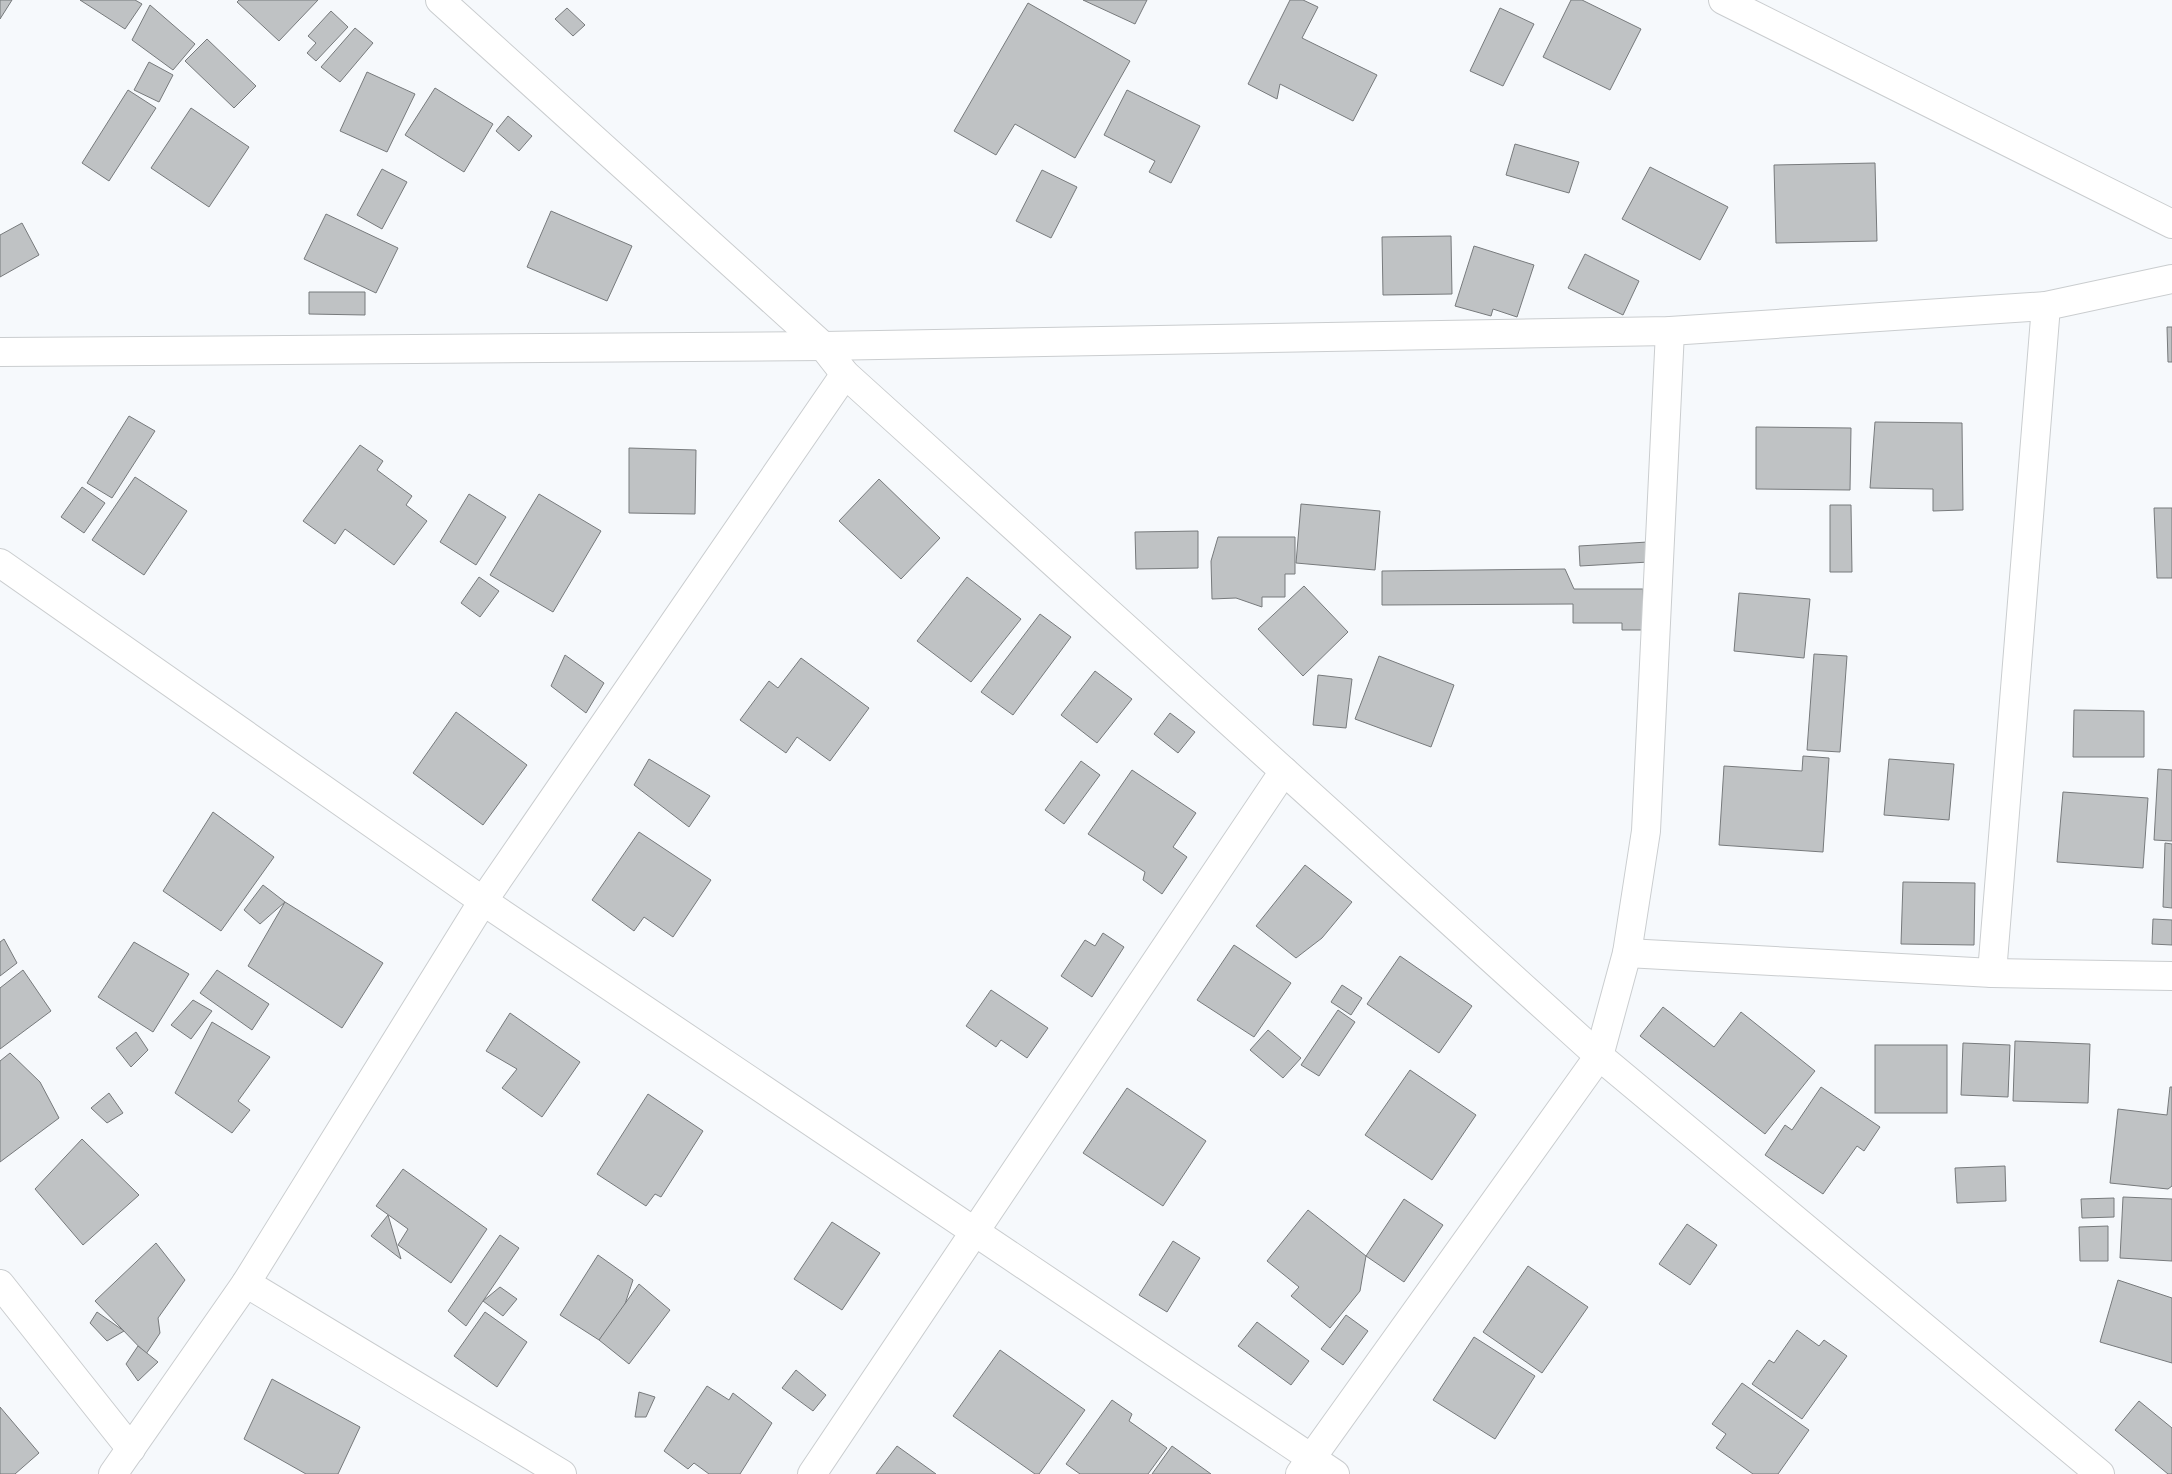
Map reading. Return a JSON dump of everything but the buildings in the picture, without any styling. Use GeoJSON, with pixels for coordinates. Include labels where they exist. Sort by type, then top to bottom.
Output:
{"type":"FeatureCollection","features":[{"type":"Feature","properties":{"kind":"street"},"geometry":{"type":"LineString","coordinates":[[440,0],[823,346],[845,374],[1599,1056],[2100,1474]]}},
{"type":"Feature","properties":{"kind":"street"},"geometry":{"type":"LineString","coordinates":[[1723,0],[2172,224]]}},
{"type":"Feature","properties":{"kind":"street"},"geometry":{"type":"LineString","coordinates":[[0,352],[823,346],[1670,331],[2046,306],[2172,279]]}},
{"type":"Feature","properties":{"kind":"street"},"geometry":{"type":"LineString","coordinates":[[1992,973],[2046,306]]}},
{"type":"Feature","properties":{"kind":"street"},"geometry":{"type":"LineString","coordinates":[[1306,1466],[1599,1056],[1627,953],[1646,831],[1670,331]]}},
{"type":"Feature","properties":{"kind":"street"},"geometry":{"type":"LineString","coordinates":[[113,1474],[246,1283],[483,901],[845,374]]}},
{"type":"Feature","properties":{"kind":"street"},"geometry":{"type":"LineString","coordinates":[[0,563],[483,901],[975,1231],[1306,1466],[1336,1474]]}},
{"type":"Feature","properties":{"kind":"street"},"geometry":{"type":"LineString","coordinates":[[812,1474],[1284,771]]}},
{"type":"Feature","properties":{"kind":"street"},"geometry":{"type":"LineString","coordinates":[[1627,953],[1992,973],[2172,976]]}},
{"type":"Feature","properties":{"kind":"street"},"geometry":{"type":"LineString","coordinates":[[246,1283],[562,1474]]}},
{"type":"Feature","properties":{"kind":"street"},"geometry":{"type":"LineString","coordinates":[[0,1284],[131,1449]]}}]}
